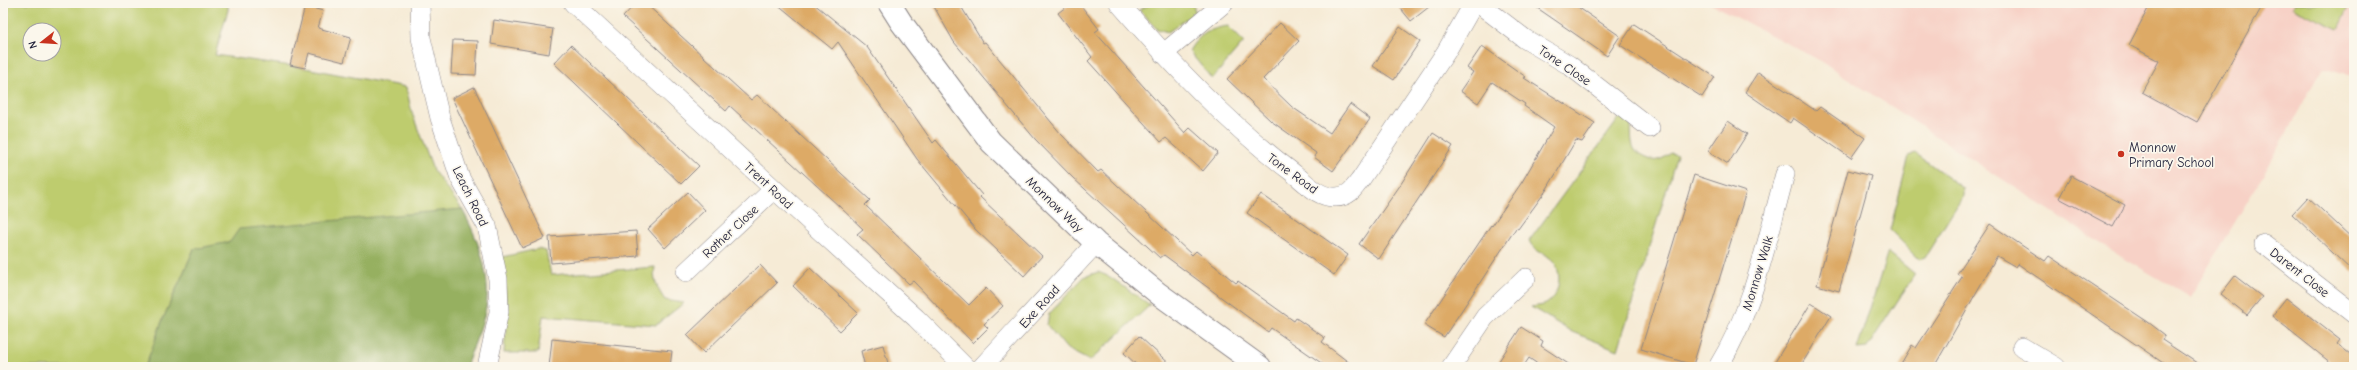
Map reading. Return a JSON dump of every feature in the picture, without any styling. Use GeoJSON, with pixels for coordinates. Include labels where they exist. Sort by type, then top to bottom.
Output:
{"type":"FeatureCollection","features":[{"type":"Feature","properties":{"kind":"street","name":"Leach Road"},"geometry":{"type":"LineString","coordinates":[[420,3],[421,38],[440,118],[460,178],[487,226],[498,279],[499,312],[487,367]]}},
{"type":"Feature","properties":{"kind":"street","name":"Trent Road"},"geometry":{"type":"LineString","coordinates":[[573,3],[916,318],[965,367]]}},
{"type":"Feature","properties":{"kind":"street","name":"Monnow Way"},"geometry":{"type":"LineString","coordinates":[[889,3],[901,22],[991,142],[1096,243],[1159,294],[1260,367]]}},
{"type":"Feature","properties":{"kind":"street","name":"Tone Road"},"geometry":{"type":"LineString","coordinates":[[1119,3],[1163,54],[1208,101],[1258,147],[1316,192],[1335,197],[1349,194],[1361,179],[1446,52],[1474,3]]}},
{"type":"Feature","properties":{"kind":"street"},"geometry":{"type":"LineString","coordinates":[[1163,54],[1224,3]]}},
{"type":"Feature","properties":{"kind":"street","name":"Tone Close"},"geometry":{"type":"LineString","coordinates":[[1478,3],[1525,39],[1570,65],[1650,128]]}},
{"type":"Feature","properties":{"kind":"street","name":"Monnow Walk"},"geometry":{"type":"LineString","coordinates":[[1718,367],[1740,330],[1753,290],[1785,174]]}},
{"type":"Feature","properties":{"kind":"street","name":"Rother Close"},"geometry":{"type":"LineString","coordinates":[[686,272],[774,189]]}},
{"type":"Feature","properties":{"kind":"street","name":"Exe Road"},"geometry":{"type":"LineString","coordinates":[[982,367],[1096,243]]}},
{"type":"Feature","properties":{"kind":"street","name":"Darent Close"},"geometry":{"type":"LineString","coordinates":[[2264,244],[2354,314]]}},
{"type":"Feature","properties":{"kind":"street"},"geometry":{"type":"LineString","coordinates":[[1451,367],[1485,317],[1526,278]]}},
{"type":"Feature","properties":{"kind":"street"},"geometry":{"type":"LineString","coordinates":[[2022,347],[2056,367]]}},
{"type":"Feature","properties":{"kind":"shaded area","name":"Monnow Primary School"},"geometry":{"type":"Polygon","coordinates":[[[1709,3],[2354,3],[2354,77],[2322,68],[2268,167],[2190,297],[2120,256],[1821,61],[1709,3]]]}},
{"type":"Feature","properties":{"kind":"green space"},"geometry":{"type":"Polygon","coordinates":[[[3,3],[228,3],[228,10],[215,55],[305,68],[406,87],[412,113],[433,170],[462,209],[194,249],[163,319],[145,367],[3,367],[3,3]]]}},
{"type":"Feature","properties":{"kind":"green space"},"geometry":{"type":"Polygon","coordinates":[[[1152,3],[1193,3],[1195,13],[1168,32],[1157,29],[1139,10],[1152,3]]]}},
{"type":"Feature","properties":{"kind":"green space"},"geometry":{"type":"Polygon","coordinates":[[[2295,3],[2350,3],[2338,29],[2293,8],[2295,3]]]}},
{"type":"Feature","properties":{"kind":"green space"},"geometry":{"type":"Polygon","coordinates":[[[1228,26],[1244,42],[1212,79],[1189,51],[1196,41],[1205,33],[1216,28],[1228,26]]]}},
{"type":"Feature","properties":{"kind":"green space"},"geometry":{"type":"Polygon","coordinates":[[[1626,109],[1631,124],[1633,145],[1637,153],[1651,160],[1663,158],[1671,153],[1677,155],[1618,350],[1572,332],[1531,307],[1544,305],[1554,296],[1557,290],[1559,278],[1557,267],[1554,262],[1548,256],[1535,249],[1529,241],[1626,109]]]}},
{"type":"Feature","properties":{"kind":"green space"},"geometry":{"type":"Polygon","coordinates":[[[1915,153],[1963,188],[1963,196],[1925,257],[1919,259],[1890,230],[1909,156],[1915,153]]]}},
{"type":"Feature","properties":{"kind":"green space"},"geometry":{"type":"Polygon","coordinates":[[[462,209],[478,245],[487,286],[485,312],[466,367],[145,367],[163,319],[194,249],[230,242],[239,229],[462,209]]]}},
{"type":"Feature","properties":{"kind":"green space"},"geometry":{"type":"Polygon","coordinates":[[[538,249],[546,251],[551,275],[655,267],[654,276],[656,284],[665,300],[684,303],[656,325],[543,316],[538,353],[504,353],[507,313],[502,257],[538,249]]]}},
{"type":"Feature","properties":{"kind":"green space"},"geometry":{"type":"Polygon","coordinates":[[[1888,252],[1915,274],[1867,348],[1857,349],[1888,252]]]}},
{"type":"Feature","properties":{"kind":"green space"},"geometry":{"type":"Polygon","coordinates":[[[1098,272],[1110,277],[1150,305],[1090,361],[1067,349],[1047,325],[1049,314],[1084,277],[1098,272]]]}},
{"type":"Feature","properties":{"kind":"building"},"geometry":{"type":"Polygon","coordinates":[[[636,3],[645,3],[751,100],[757,95],[870,200],[865,205],[969,305],[986,288],[1003,306],[984,324],[988,328],[973,343],[913,281],[909,284],[857,234],[863,229],[840,207],[730,106],[726,111],[623,17],[636,3]]]}},
{"type":"Feature","properties":{"kind":"building"},"geometry":{"type":"Polygon","coordinates":[[[776,3],[813,3],[867,47],[933,143],[936,140],[982,195],[980,197],[1042,256],[1024,276],[975,229],[917,159],[838,42],[832,49],[776,3]]]}},
{"type":"Feature","properties":{"kind":"building"},"geometry":{"type":"Polygon","coordinates":[[[932,3],[959,3],[983,43],[985,42],[1061,134],[1098,172],[1101,170],[1192,255],[1196,251],[1236,283],[1238,281],[1294,321],[1296,318],[1325,338],[1322,342],[1355,367],[1327,367],[1271,328],[1268,332],[1164,255],[1160,258],[1073,178],[1035,139],[954,42],[932,3]]]}},
{"type":"Feature","properties":{"kind":"building"},"geometry":{"type":"Polygon","coordinates":[[[1071,3],[1079,3],[1099,29],[1095,32],[1185,133],[1190,128],[1218,153],[1203,171],[1166,138],[1161,142],[1088,61],[1092,57],[1058,13],[1071,3]]]}},
{"type":"Feature","properties":{"kind":"building"},"geometry":{"type":"Polygon","coordinates":[[[1396,3],[1434,3],[1411,21],[1396,3]]]}},
{"type":"Feature","properties":{"kind":"building"},"geometry":{"type":"Polygon","coordinates":[[[1530,3],[1572,3],[1620,36],[1607,56],[1530,3]]]}},
{"type":"Feature","properties":{"kind":"building"},"geometry":{"type":"Polygon","coordinates":[[[2151,3],[2264,3],[2197,122],[2142,92],[2159,61],[2129,45],[2151,3]]]}},
{"type":"Feature","properties":{"kind":"building"},"geometry":{"type":"Polygon","coordinates":[[[305,6],[323,11],[318,28],[351,37],[344,62],[309,53],[305,68],[290,65],[305,6]]]}},
{"type":"Feature","properties":{"kind":"building"},"geometry":{"type":"Polygon","coordinates":[[[494,20],[553,29],[549,54],[491,44],[494,20]]]}},
{"type":"Feature","properties":{"kind":"building"},"geometry":{"type":"Polygon","coordinates":[[[1280,23],[1299,41],[1263,79],[1292,107],[1330,133],[1350,104],[1370,119],[1333,171],[1314,157],[1316,153],[1271,121],[1227,79],[1280,23]]]}},
{"type":"Feature","properties":{"kind":"building"},"geometry":{"type":"Polygon","coordinates":[[[1634,24],[1715,77],[1702,97],[1620,45],[1634,24]]]}},
{"type":"Feature","properties":{"kind":"building"},"geometry":{"type":"Polygon","coordinates":[[[1400,27],[1420,41],[1394,80],[1373,66],[1400,27]]]}},
{"type":"Feature","properties":{"kind":"building"},"geometry":{"type":"Polygon","coordinates":[[[453,40],[478,41],[476,75],[451,74],[453,40]]]}},
{"type":"Feature","properties":{"kind":"building"},"geometry":{"type":"Polygon","coordinates":[[[571,45],[699,166],[681,184],[554,63],[571,45]]]}},
{"type":"Feature","properties":{"kind":"building"},"geometry":{"type":"Polygon","coordinates":[[[1482,46],[1526,77],[1524,78],[1595,123],[1582,142],[1576,140],[1545,192],[1518,229],[1516,228],[1444,337],[1424,325],[1491,225],[1492,226],[1522,182],[1554,127],[1524,106],[1525,104],[1492,82],[1478,103],[1460,91],[1473,72],[1467,68],[1482,46]]]}},
{"type":"Feature","properties":{"kind":"building"},"geometry":{"type":"Polygon","coordinates":[[[1758,72],[1816,111],[1820,107],[1865,138],[1851,158],[1793,118],[1790,123],[1745,92],[1758,72]]]}},
{"type":"Feature","properties":{"kind":"building"},"geometry":{"type":"Polygon","coordinates":[[[474,87],[545,238],[522,248],[452,98],[474,87]]]}},
{"type":"Feature","properties":{"kind":"building"},"geometry":{"type":"Polygon","coordinates":[[[1728,121],[1747,134],[1728,164],[1708,151],[1728,121]]]}},
{"type":"Feature","properties":{"kind":"building"},"geometry":{"type":"Polygon","coordinates":[[[1433,133],[1453,146],[1379,259],[1359,244],[1399,187],[1433,133]]]}},
{"type":"Feature","properties":{"kind":"building"},"geometry":{"type":"Polygon","coordinates":[[[1848,170],[1871,176],[1839,291],[1817,285],[1848,170]]]}},
{"type":"Feature","properties":{"kind":"building"},"geometry":{"type":"Polygon","coordinates":[[[1694,175],[1746,192],[1693,365],[1641,349],[1694,175]]]}},
{"type":"Feature","properties":{"kind":"building"},"geometry":{"type":"Polygon","coordinates":[[[2071,176],[2125,205],[2113,227],[2059,198],[2071,176]]]}},
{"type":"Feature","properties":{"kind":"building"},"geometry":{"type":"Polygon","coordinates":[[[688,192],[705,210],[665,248],[648,229],[688,192]]]}},
{"type":"Feature","properties":{"kind":"building"},"geometry":{"type":"Polygon","coordinates":[[[1261,194],[1348,255],[1334,275],[1247,213],[1261,194]]]}},
{"type":"Feature","properties":{"kind":"building"},"geometry":{"type":"Polygon","coordinates":[[[2308,197],[2354,240],[2354,273],[2292,214],[2308,197]]]}},
{"type":"Feature","properties":{"kind":"building"},"geometry":{"type":"Polygon","coordinates":[[[1990,224],[2045,261],[2049,256],[2148,322],[2165,335],[2162,340],[2203,367],[2169,367],[2018,264],[2016,267],[1997,256],[1934,367],[1899,367],[1912,345],[1916,348],[1962,277],[1957,274],[1990,224]]]}},
{"type":"Feature","properties":{"kind":"building"},"geometry":{"type":"Polygon","coordinates":[[[636,231],[638,256],[551,263],[549,237],[636,231]]]}},
{"type":"Feature","properties":{"kind":"building"},"geometry":{"type":"Polygon","coordinates":[[[760,265],[777,283],[704,353],[687,335],[760,265]]]}},
{"type":"Feature","properties":{"kind":"building"},"geometry":{"type":"Polygon","coordinates":[[[810,268],[858,313],[840,331],[793,286],[810,268]]]}},
{"type":"Feature","properties":{"kind":"building"},"geometry":{"type":"Polygon","coordinates":[[[2235,276],[2262,297],[2247,315],[2221,294],[2235,276]]]}},
{"type":"Feature","properties":{"kind":"building"},"geometry":{"type":"Polygon","coordinates":[[[2286,298],[2340,340],[2337,344],[2354,357],[2354,367],[2336,367],[2272,316],[2286,298]]]}},
{"type":"Feature","properties":{"kind":"building"},"geometry":{"type":"Polygon","coordinates":[[[1811,303],[1831,316],[1800,367],[1772,367],[1811,303]]]}},
{"type":"Feature","properties":{"kind":"building"},"geometry":{"type":"Polygon","coordinates":[[[1521,327],[1543,341],[1541,346],[1573,367],[1542,367],[1529,358],[1523,367],[1495,367],[1521,327]]]}},
{"type":"Feature","properties":{"kind":"building"},"geometry":{"type":"Polygon","coordinates":[[[1139,336],[1173,367],[1139,367],[1124,353],[1139,336]]]}},
{"type":"Feature","properties":{"kind":"building"},"geometry":{"type":"Polygon","coordinates":[[[552,339],[672,351],[670,367],[549,367],[552,339]]]}},
{"type":"Feature","properties":{"kind":"building"},"geometry":{"type":"Polygon","coordinates":[[[883,345],[889,367],[865,367],[861,351],[883,345]]]}},
{"type":"Feature","properties":{"kind":"place","name":"Monnow Primary School"},"geometry":{"type":"Point","coordinates":[2121,154]}}]}
